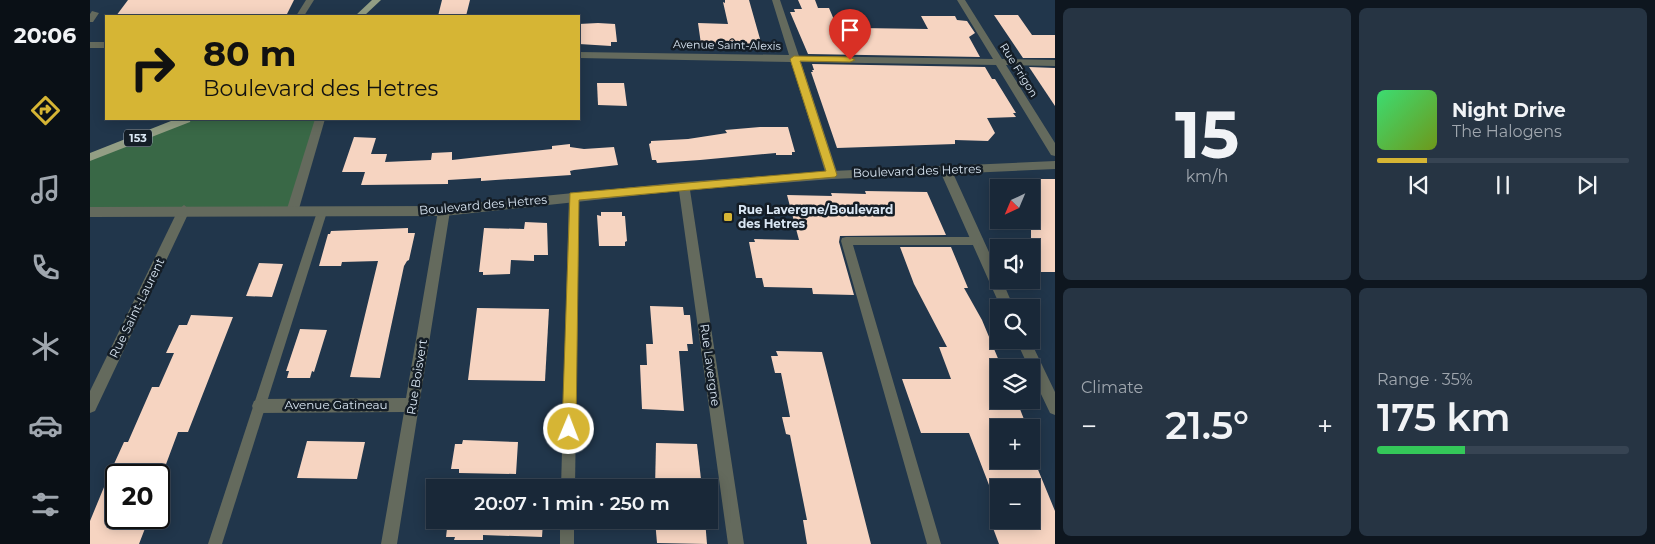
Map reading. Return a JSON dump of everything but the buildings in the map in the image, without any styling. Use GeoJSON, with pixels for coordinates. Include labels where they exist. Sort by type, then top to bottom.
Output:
{"type":"FeatureCollection","features":[{"type":"Feature","properties":{"kind":"main road"},"geometry":{"type":"LineString","coordinates":[[360,15],[377,0]]}},
{"type":"Feature","properties":{"kind":"main road","name":"153"},"geometry":{"type":"LineString","coordinates":[[90,157],[183,120]]}},
{"type":"Feature","properties":{"kind":"street"},"geometry":{"type":"LineString","coordinates":[[776,0],[832,175]]}},
{"type":"Feature","properties":{"kind":"street","name":"Rue Frigon"},"geometry":{"type":"LineString","coordinates":[[961,0],[1055,152]]}},
{"type":"Feature","properties":{"kind":"street","name":"Avenue Saint-Alexis"},"geometry":{"type":"LineString","coordinates":[[580,55],[1055,63]]}},
{"type":"Feature","properties":{"kind":"street"},"geometry":{"type":"LineString","coordinates":[[292,212],[320,120]]}},
{"type":"Feature","properties":{"kind":"street","name":"Boulevard des Hetres"},"geometry":{"type":"LineString","coordinates":[[90,212],[444,210],[684,186],[832,175],[1055,165]]}},
{"type":"Feature","properties":{"kind":"street"},"geometry":{"type":"LineString","coordinates":[[946,171],[1004,299]]}},
{"type":"Feature","properties":{"kind":"street","name":"Rue Lavergne"},"geometry":{"type":"LineString","coordinates":[[684,186],[736,544]]}},
{"type":"Feature","properties":{"kind":"street","name":"Rue Saint-Laurent"},"geometry":{"type":"LineString","coordinates":[[90,406],[184,210]]}},
{"type":"Feature","properties":{"kind":"street","name":"Rue Boisvert"},"geometry":{"type":"LineString","coordinates":[[389,544],[444,210]]}},
{"type":"Feature","properties":{"kind":"street"},"geometry":{"type":"LineString","coordinates":[[1028,349],[1055,408]]}},
{"type":"Feature","properties":{"kind":"street","name":"Avenue Gatineau"},"geometry":{"type":"LineString","coordinates":[[259,406],[412,405]]}},
{"type":"Feature","properties":{"kind":"lane"},"geometry":{"type":"LineString","coordinates":[[301,15],[310,0]]}},
{"type":"Feature","properties":{"kind":"lane"},"geometry":{"type":"LineString","coordinates":[[90,45],[105,45]]}},
{"type":"Feature","properties":{"kind":"lane"},"geometry":{"type":"LineString","coordinates":[[568,479],[574,196]]}},
{"type":"Feature","properties":{"kind":"lane"},"geometry":{"type":"LineString","coordinates":[[215,544],[322,212]]}},
{"type":"Feature","properties":{"kind":"lane"},"geometry":{"type":"LineString","coordinates":[[934,544],[846,241],[978,241]]}},
{"type":"Feature","properties":{"kind":"lane"},"geometry":{"type":"LineString","coordinates":[[566,544],[567,529]]}},
{"type":"Feature","properties":{"kind":"green space"},"geometry":{"type":"Polygon","coordinates":[[[183,120],[323,120],[292,212],[90,210],[90,157],[183,120]]]}},
{"type":"Feature","properties":{"kind":"place","name":"Rue Lavergne/Boulevard des Hetres"},"geometry":{"type":"Point","coordinates":[728,217]}},
{"type":"Feature","properties":{"kind":"route"},"geometry":{"type":"LineString","coordinates":[[569,429],[574,196],[832,175],[794,59],[850,60]]}}]}
